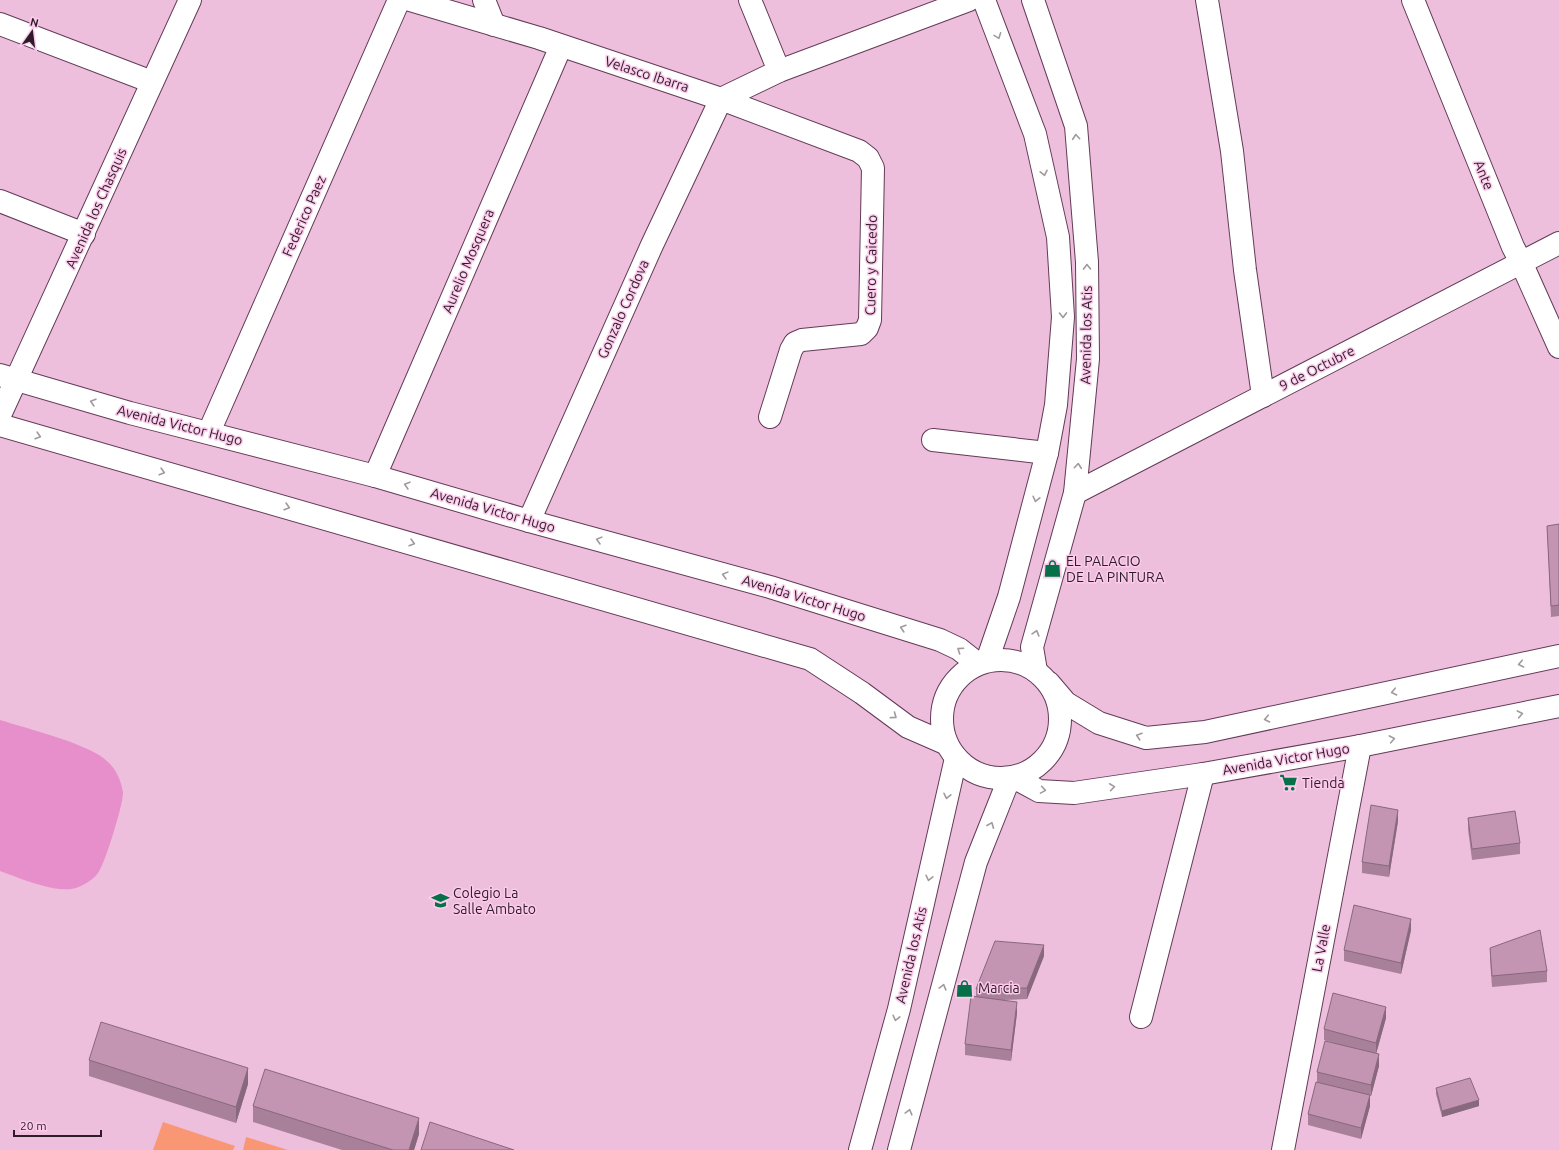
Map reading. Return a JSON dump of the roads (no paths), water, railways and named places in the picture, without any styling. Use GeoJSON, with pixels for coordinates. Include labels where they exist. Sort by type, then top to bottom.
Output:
{"type":"FeatureCollection","features":[{"type":"Feature","properties":{"kind":"main road","name":"Avenida los Chasquis"},"geometry":{"type":"LineString","coordinates":[[0,415],[8,377],[84,234],[190,0]]}},
{"type":"Feature","properties":{"kind":"main road","name":"Federico Paez"},"geometry":{"type":"LineString","coordinates":[[210,432],[399,0]]}},
{"type":"Feature","properties":{"kind":"main road","name":"Velasco Ibarra"},"geometry":{"type":"LineString","coordinates":[[410,0],[562,46],[721,98],[859,151],[868,158],[873,168]]}},
{"type":"Feature","properties":{"kind":"main road"},"geometry":{"type":"LineString","coordinates":[[484,0],[494,25]]}},
{"type":"Feature","properties":{"kind":"main road"},"geometry":{"type":"LineString","coordinates":[[750,0],[779,71]]}},
{"type":"Feature","properties":{"kind":"main road"},"geometry":{"type":"LineString","coordinates":[[721,98],[779,71],[969,0]]}},
{"type":"Feature","properties":{"kind":"main road","name":"Avenida los Atis"},"geometry":{"type":"LineString","coordinates":[[982,663],[1009,597],[1047,453],[1056,405],[1063,317],[1058,236],[1035,134],[984,0]]}},
{"type":"Feature","properties":{"kind":"main road","name":"Avenida los Atis"},"geometry":{"type":"LineString","coordinates":[[951,751],[970,771],[989,778],[1012,778],[1033,770],[1048,757],[1058,740],[1061,720],[1058,700],[1042,677],[1032,647],[1075,493],[1088,359],[1087,262],[1076,126],[1033,0]]}},
{"type":"Feature","properties":{"kind":"main road"},"geometry":{"type":"LineString","coordinates":[[1207,0],[1232,151],[1245,270],[1263,396]]}},
{"type":"Feature","properties":{"kind":"main road","name":"Ante"},"geometry":{"type":"LineString","coordinates":[[1413,0],[1513,247],[1559,348]]}},
{"type":"Feature","properties":{"kind":"main road"},"geometry":{"type":"LineString","coordinates":[[0,24],[152,82]]}},
{"type":"Feature","properties":{"kind":"main road","name":"Aurelio Mosquera"},"geometry":{"type":"LineString","coordinates":[[375,476],[562,46]]}},
{"type":"Feature","properties":{"kind":"main road","name":"Gonzalo Cordova"},"geometry":{"type":"LineString","coordinates":[[529,521],[652,245],[721,98]]}},
{"type":"Feature","properties":{"kind":"main road","name":"Cuero y Caicedo"},"geometry":{"type":"LineString","coordinates":[[770,417],[791,350],[796,343],[802,340],[861,334],[867,328],[870,320],[873,168]]}},
{"type":"Feature","properties":{"kind":"main road"},"geometry":{"type":"LineString","coordinates":[[0,201],[84,234]]}},
{"type":"Feature","properties":{"kind":"main road","name":"9 de Octubre"},"geometry":{"type":"LineString","coordinates":[[1075,493],[1559,242]]}},
{"type":"Feature","properties":{"kind":"main road","name":"Avenida Victor Hugo"},"geometry":{"type":"LineString","coordinates":[[8,377],[130,413],[210,432],[375,476],[529,521],[770,587],[940,640],[959,649],[982,663]]}},
{"type":"Feature","properties":{"kind":"main road"},"geometry":{"type":"LineString","coordinates":[[0,425],[810,659],[862,693],[908,726],[951,751]]}},
{"type":"Feature","properties":{"kind":"main road"},"geometry":{"type":"LineString","coordinates":[[933,440],[1047,453]]}},
{"type":"Feature","properties":{"kind":"main road"},"geometry":{"type":"LineString","coordinates":[[951,751],[941,725],[942,707],[949,689],[961,674],[982,663],[1012,661],[1042,677],[1066,703],[1099,723],[1146,738],[1205,732],[1559,656]]}},
{"type":"Feature","properties":{"kind":"main road","name":"Avenida Victor Hugo"},"geometry":{"type":"LineString","coordinates":[[1012,778],[1039,791],[1074,793],[1203,774],[1360,746],[1559,706]]}},
{"type":"Feature","properties":{"kind":"main road","name":"La Valle"},"geometry":{"type":"LineString","coordinates":[[1283,1150],[1360,746]]}},
{"type":"Feature","properties":{"kind":"main road","name":"Avenida los Atis"},"geometry":{"type":"LineString","coordinates":[[860,1150],[898,1009],[951,751]]}},
{"type":"Feature","properties":{"kind":"main road"},"geometry":{"type":"LineString","coordinates":[[1141,1017],[1203,774]]}},
{"type":"Feature","properties":{"kind":"main road"},"geometry":{"type":"LineString","coordinates":[[899,1150],[976,862],[1012,778]]}},
{"type":"Feature","properties":{"kind":"place","name":"EL PALACIO DE LA PINTURA"},"geometry":{"type":"Point","coordinates":[1053,569]}},
{"type":"Feature","properties":{"kind":"place","name":"Tienda"},"geometry":{"type":"Point","coordinates":[1289,783]}},
{"type":"Feature","properties":{"kind":"place","name":"Colegio La Salle Ambato"},"geometry":{"type":"Point","coordinates":[440,901]}},
{"type":"Feature","properties":{"kind":"place","name":"Marcia"},"geometry":{"type":"Point","coordinates":[965,988]}}]}
